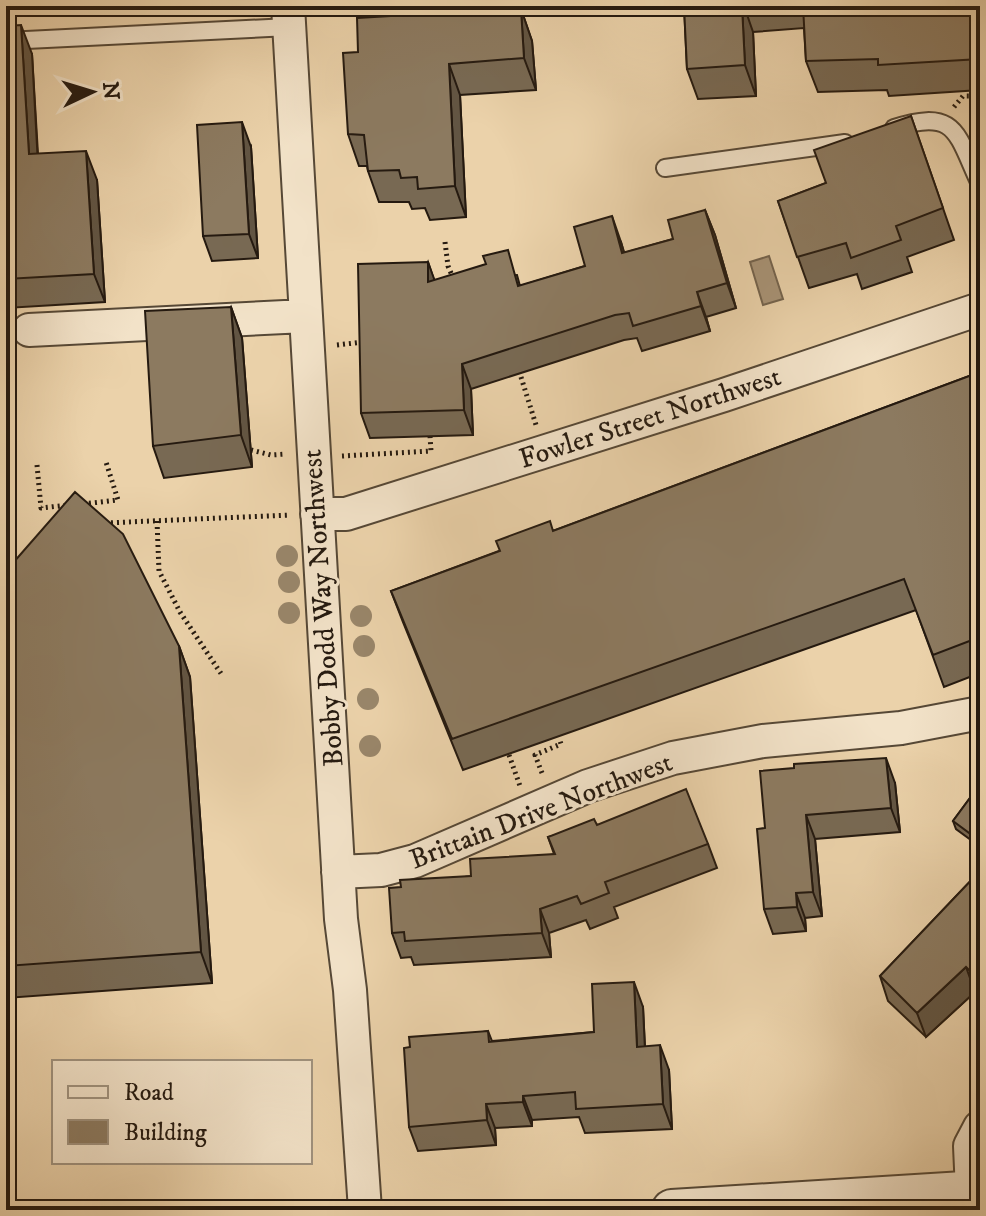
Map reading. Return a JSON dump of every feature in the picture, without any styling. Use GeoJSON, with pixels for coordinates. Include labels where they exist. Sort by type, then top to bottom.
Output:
{"type":"FeatureCollection","features":[{"type":"Feature","properties":{"kind":"street","name":"Bobby Dodd Way Northwest"},"geometry":{"type":"LineString","coordinates":[[289,17],[305,316],[305,514],[365,1210]]}},
{"type":"Feature","properties":{"kind":"street","name":"Fowler Street Northwest"},"geometry":{"type":"LineString","coordinates":[[305,514],[346,514],[360,510],[724,395],[980,309]]}},
{"type":"Feature","properties":{"kind":"street"},"geometry":{"type":"LineString","coordinates":[[17,330],[305,316]]}},
{"type":"Feature","properties":{"kind":"street","name":"Brittain Drive Northwest"},"geometry":{"type":"LineString","coordinates":[[338,872],[381,870],[415,861],[588,786],[673,758],[763,741],[901,728],[980,713]]}},
{"type":"Feature","properties":{"kind":"street"},"geometry":{"type":"LineString","coordinates":[[672,1210],[976,1191],[970,1146],[980,1127]]}},
{"type":"Feature","properties":{"kind":"lane"},"geometry":{"type":"LineString","coordinates":[[6,41],[289,17]]}},
{"type":"Feature","properties":{"kind":"lane"},"geometry":{"type":"LineString","coordinates":[[882,131],[923,119],[941,120],[955,132],[980,184]]}},
{"type":"Feature","properties":{"kind":"lane"},"geometry":{"type":"LineString","coordinates":[[665,168],[855,140]]}},
{"type":"Feature","properties":{"kind":"path"},"geometry":{"type":"LineString","coordinates":[[365,6],[365,32]]}},
{"type":"Feature","properties":{"kind":"path"},"geometry":{"type":"LineString","coordinates":[[963,96],[980,96]]}},
{"type":"Feature","properties":{"kind":"path"},"geometry":{"type":"LineString","coordinates":[[445,242],[450,278],[454,281]]}},
{"type":"Feature","properties":{"kind":"path"},"geometry":{"type":"LineString","coordinates":[[357,343],[368,341]]}},
{"type":"Feature","properties":{"kind":"path"},"geometry":{"type":"LineString","coordinates":[[521,377],[537,429]]}},
{"type":"Feature","properties":{"kind":"path"},"geometry":{"type":"LineString","coordinates":[[341,456],[431,451],[430,436]]}},
{"type":"Feature","properties":{"kind":"path"},"geometry":{"type":"LineString","coordinates":[[251,450],[271,455]]}},
{"type":"Feature","properties":{"kind":"path"},"geometry":{"type":"LineString","coordinates":[[37,465],[41,508],[118,500],[106,462]]}},
{"type":"Feature","properties":{"kind":"path"},"geometry":{"type":"LineString","coordinates":[[95,503],[95,513]]}},
{"type":"Feature","properties":{"kind":"path"},"geometry":{"type":"LineString","coordinates":[[96,523],[305,514]]}},
{"type":"Feature","properties":{"kind":"path"},"geometry":{"type":"LineString","coordinates":[[157,521],[159,571],[180,612],[222,675]]}},
{"type":"Feature","properties":{"kind":"path"},"geometry":{"type":"LineString","coordinates":[[545,781],[535,755],[561,744],[559,738]]}},
{"type":"Feature","properties":{"kind":"path"},"geometry":{"type":"LineString","coordinates":[[509,755],[521,791]]}},
{"type":"Feature","properties":{"kind":"shaded area"},"geometry":{"type":"Polygon","coordinates":[[[769,256],[783,299],[763,305],[750,262],[769,256]]]}},
{"type":"Feature","properties":{"kind":"building"},"geometry":{"type":"Polygon","coordinates":[[[390,6],[435,6],[436,14],[521,9],[524,58],[449,64],[455,186],[418,189],[417,177],[401,178],[399,170],[368,171],[364,135],[348,134],[343,53],[358,52],[357,18],[390,16],[390,6]]]}},
{"type":"Feature","properties":{"kind":"building"},"geometry":{"type":"Polygon","coordinates":[[[684,6],[742,6],[745,65],[687,69],[684,6]]]}},
{"type":"Feature","properties":{"kind":"building"},"geometry":{"type":"Polygon","coordinates":[[[803,6],[980,6],[980,59],[878,65],[878,59],[806,61],[803,6]]]}},
{"type":"Feature","properties":{"kind":"building"},"geometry":{"type":"Polygon","coordinates":[[[21,25],[29,154],[86,151],[94,274],[6,279],[6,26],[21,25]]]}},
{"type":"Feature","properties":{"kind":"building"},"geometry":{"type":"Polygon","coordinates":[[[911,116],[943,208],[896,226],[901,240],[851,258],[846,243],[797,257],[778,201],[826,183],[814,150],[911,116]]]}},
{"type":"Feature","properties":{"kind":"building"},"geometry":{"type":"Polygon","coordinates":[[[242,122],[249,234],[203,236],[197,125],[242,122]]]}},
{"type":"Feature","properties":{"kind":"building"},"geometry":{"type":"Polygon","coordinates":[[[705,210],[727,283],[697,292],[701,306],[633,326],[629,313],[615,315],[462,364],[464,410],[361,413],[358,264],[428,262],[428,282],[486,264],[483,256],[508,250],[518,286],[585,266],[574,227],[612,216],[622,253],[673,239],[668,220],[705,210]]]}},
{"type":"Feature","properties":{"kind":"building"},"geometry":{"type":"Polygon","coordinates":[[[231,307],[241,435],[153,446],[145,311],[231,307]]]}},
{"type":"Feature","properties":{"kind":"building"},"geometry":{"type":"Polygon","coordinates":[[[980,372],[980,637],[933,655],[904,579],[452,739],[391,591],[500,551],[496,541],[550,521],[553,531],[980,372]]]}},
{"type":"Feature","properties":{"kind":"building"},"geometry":{"type":"Polygon","coordinates":[[[75,492],[123,534],[179,646],[201,952],[6,966],[6,571],[75,492]]]}},
{"type":"Feature","properties":{"kind":"building"},"geometry":{"type":"Polygon","coordinates":[[[886,758],[891,808],[806,815],[813,892],[796,893],[797,907],[764,909],[757,829],[765,828],[760,771],[794,768],[794,764],[886,758]]]}},
{"type":"Feature","properties":{"kind":"building"},"geometry":{"type":"Polygon","coordinates":[[[686,789],[708,844],[605,882],[609,893],[581,904],[577,896],[540,909],[542,933],[405,941],[404,932],[392,933],[389,888],[401,887],[400,880],[471,876],[470,859],[555,854],[548,837],[594,819],[597,825],[686,789]]]}},
{"type":"Feature","properties":{"kind":"building"},"geometry":{"type":"Polygon","coordinates":[[[970,798],[980,805],[980,833],[976,838],[953,821],[970,798]]]}},
{"type":"Feature","properties":{"kind":"building"},"geometry":{"type":"Polygon","coordinates":[[[979,872],[980,961],[971,972],[966,967],[917,1013],[880,976],[979,872]]]}},
{"type":"Feature","properties":{"kind":"building"},"geometry":{"type":"Polygon","coordinates":[[[634,982],[637,1047],[660,1045],[663,1104],[576,1109],[575,1092],[523,1096],[523,1102],[486,1104],[487,1120],[409,1127],[404,1048],[410,1047],[409,1037],[488,1031],[489,1042],[594,1032],[592,984],[634,982]]]}}]}
